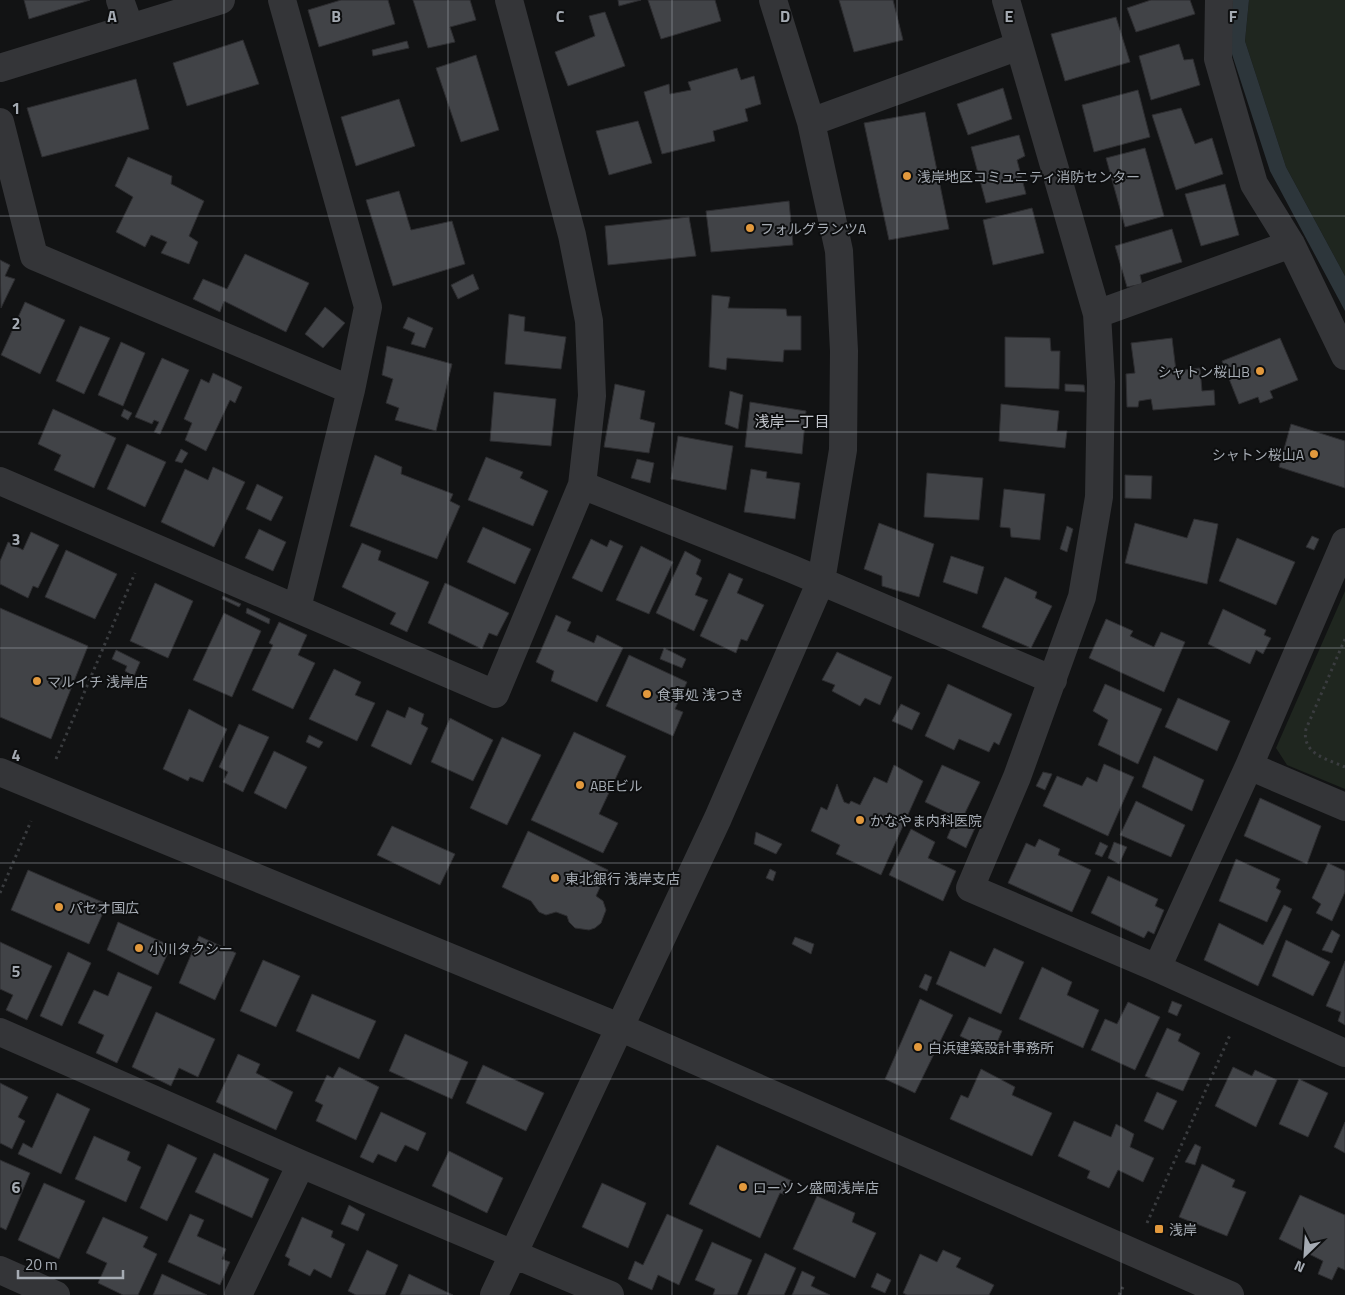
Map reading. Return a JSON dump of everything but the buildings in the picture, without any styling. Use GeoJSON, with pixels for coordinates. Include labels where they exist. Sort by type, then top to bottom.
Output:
{"type":"FeatureCollection","features":[{"type":"Feature","properties":{"kind":"street"},"geometry":{"type":"LineString","coordinates":[[120,0],[130,28]]}},
{"type":"Feature","properties":{"kind":"street"},"geometry":{"type":"LineString","coordinates":[[0,68],[221,0]]}},
{"type":"Feature","properties":{"kind":"street"},"geometry":{"type":"LineString","coordinates":[[282,0],[368,307],[351,390],[296,608]]}},
{"type":"Feature","properties":{"kind":"street"},"geometry":{"type":"LineString","coordinates":[[494,1295],[718,818],[821,581],[843,450],[844,351],[839,252],[811,122],[773,0]]}},
{"type":"Feature","properties":{"kind":"street"},"geometry":{"type":"LineString","coordinates":[[1006,0],[1097,314],[1101,382],[1099,497],[1082,597],[1017,777],[970,888],[1157,968],[1345,1053]]}},
{"type":"Feature","properties":{"kind":"street"},"geometry":{"type":"LineString","coordinates":[[1219,0],[1218,59],[1254,184],[1290,244],[1345,356]]}},
{"type":"Feature","properties":{"kind":"street"},"geometry":{"type":"LineString","coordinates":[[0,481],[495,694],[582,485],[592,396],[590,321],[572,235],[512,1]]}},
{"type":"Feature","properties":{"kind":"street"},"geometry":{"type":"LineString","coordinates":[[811,122],[1019,46]]}},
{"type":"Feature","properties":{"kind":"street"},"geometry":{"type":"LineString","coordinates":[[0,122],[34,256],[351,390]]}},
{"type":"Feature","properties":{"kind":"street"},"geometry":{"type":"LineString","coordinates":[[1097,314],[1290,244]]}},
{"type":"Feature","properties":{"kind":"street"},"geometry":{"type":"LineString","coordinates":[[582,485],[821,581],[1053,680]]}},
{"type":"Feature","properties":{"kind":"street"},"geometry":{"type":"LineString","coordinates":[[1157,968],[1249,766],[1345,542]]}},
{"type":"Feature","properties":{"kind":"street"},"geometry":{"type":"LineString","coordinates":[[1249,766],[1345,807]]}},
{"type":"Feature","properties":{"kind":"street"},"geometry":{"type":"LineString","coordinates":[[0,772],[619,1027],[1230,1295]]}},
{"type":"Feature","properties":{"kind":"street"},"geometry":{"type":"LineString","coordinates":[[0,1032],[301,1164],[610,1295]]}},
{"type":"Feature","properties":{"kind":"street"},"geometry":{"type":"LineString","coordinates":[[238,1295],[301,1164]]}},
{"type":"Feature","properties":{"kind":"street"},"geometry":{"type":"LineString","coordinates":[[0,1270],[56,1295]]}},
{"type":"Feature","properties":{"kind":"path"},"geometry":{"type":"LineString","coordinates":[[56,759],[147,545]]}},
{"type":"Feature","properties":{"kind":"path"},"geometry":{"type":"LineString","coordinates":[[1345,639],[1306,729],[1305,737],[1310,749],[1316,754],[1345,767]]}},
{"type":"Feature","properties":{"kind":"path"},"geometry":{"type":"LineString","coordinates":[[0,893],[31,821]]}},
{"type":"Feature","properties":{"kind":"path"},"geometry":{"type":"LineString","coordinates":[[1147,1224],[1242,1007]]}},
{"type":"Feature","properties":{"kind":"path"},"geometry":{"type":"LineString","coordinates":[[1119,1295],[1123,1287]]}},
{"type":"Feature","properties":{"kind":"shaded area"},"geometry":{"type":"Polygon","coordinates":[[[1233,0],[1249,0],[1245,41],[1286,167],[1345,276],[1345,311],[1270,171],[1229,45],[1233,0]]]}},
{"type":"Feature","properties":{"kind":"shaded area"},"geometry":{"type":"Polygon","coordinates":[[[1249,0],[1345,0],[1345,276],[1286,167],[1245,41],[1249,0]]]}},
{"type":"Feature","properties":{"kind":"shaded area"},"geometry":{"type":"Polygon","coordinates":[[[1345,591],[1345,789],[1287,765],[1276,748],[1345,591]]]}},
{"type":"Feature","properties":{"kind":"place","name":"浅岸地区コミュニティ消防センター"},"geometry":{"type":"Point","coordinates":[907,176]}},
{"type":"Feature","properties":{"kind":"place","name":"フォルグランツA"},"geometry":{"type":"Point","coordinates":[750,228]}},
{"type":"Feature","properties":{"kind":"place","name":"シャトン桜山B"},"geometry":{"type":"Point","coordinates":[1260,371]}},
{"type":"Feature","properties":{"kind":"place","name":"シャトン桜山A"},"geometry":{"type":"Point","coordinates":[1314,454]}},
{"type":"Feature","properties":{"kind":"place","name":"マルイチ 浅岸店"},"geometry":{"type":"Point","coordinates":[37,681]}},
{"type":"Feature","properties":{"kind":"place","name":"食事処 浅つき"},"geometry":{"type":"Point","coordinates":[647,694]}},
{"type":"Feature","properties":{"kind":"place","name":"ABEビル"},"geometry":{"type":"Point","coordinates":[580,785]}},
{"type":"Feature","properties":{"kind":"place","name":"かなやま内科医院"},"geometry":{"type":"Point","coordinates":[860,820]}},
{"type":"Feature","properties":{"kind":"place","name":"東北銀行 浅岸支店"},"geometry":{"type":"Point","coordinates":[555,878]}},
{"type":"Feature","properties":{"kind":"place","name":"パセオ国広"},"geometry":{"type":"Point","coordinates":[59,907]}},
{"type":"Feature","properties":{"kind":"place","name":"小川タクシー"},"geometry":{"type":"Point","coordinates":[139,948]}},
{"type":"Feature","properties":{"kind":"place","name":"白浜建築設計事務所"},"geometry":{"type":"Point","coordinates":[918,1047]}},
{"type":"Feature","properties":{"kind":"place","name":"ローソン盛岡浅岸店"},"geometry":{"type":"Point","coordinates":[743,1187]}},
{"type":"Feature","properties":{"kind":"place","name":"浅岸"},"geometry":{"type":"Point","coordinates":[1159,1229]}},
{"type":"Feature","properties":{"kind":"district","name":"浅岸一丁目"},"geometry":{"type":"Point","coordinates":[792,421]}}]}
